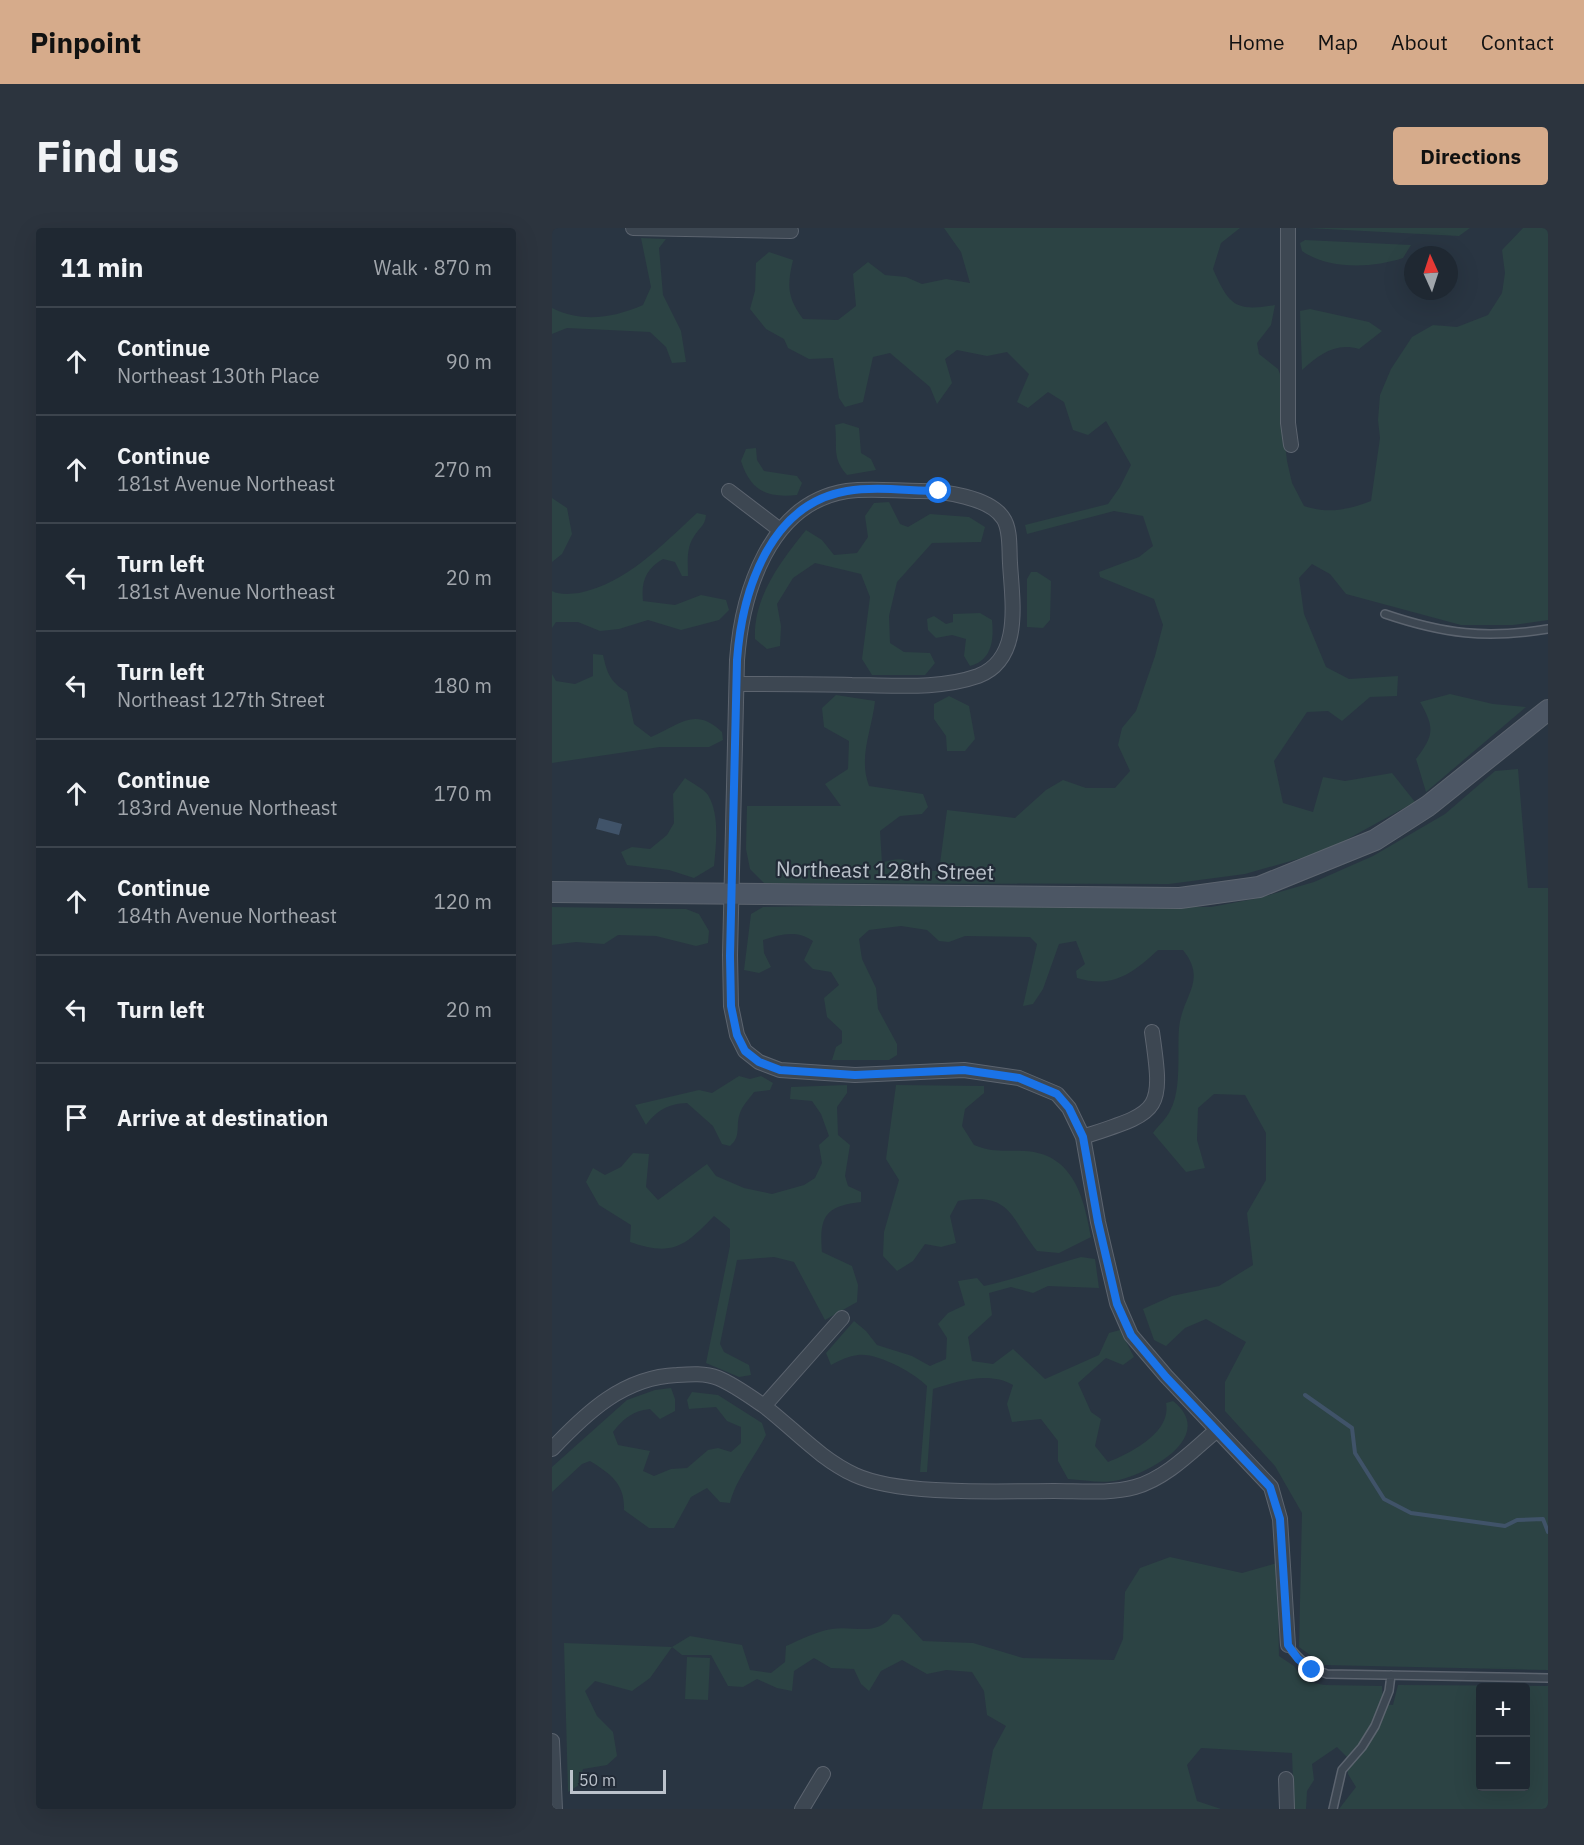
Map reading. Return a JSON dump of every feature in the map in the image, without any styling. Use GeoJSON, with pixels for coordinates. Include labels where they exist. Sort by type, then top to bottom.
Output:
{"type":"FeatureCollection","features":[{"type":"Feature","properties":{"kind":"street"},"geometry":{"type":"LineString","coordinates":[[633,228],[791,231]]}},
{"type":"Feature","properties":{"kind":"street"},"geometry":{"type":"LineString","coordinates":[[1288,228],[1288,423],[1291,445]]}},
{"type":"Feature","properties":{"kind":"street"},"geometry":{"type":"LineString","coordinates":[[729,491],[780,530]]}},
{"type":"Feature","properties":{"kind":"street"},"geometry":{"type":"LineString","coordinates":[[738,684],[921,685],[952,682],[980,675],[1002,657],[1012,632],[1008,539],[1004,519],[986,505],[962,495],[939,491],[848,491],[801,510],[780,530],[763,558],[743,615],[737,660],[731,892],[731,1006],[737,1035],[745,1051],[759,1062],[780,1070],[808,1074],[964,1070],[1019,1078],[1057,1094],[1069,1108],[1083,1137],[1098,1222],[1117,1304],[1131,1335],[1270,1487],[1277,1504],[1288,1645]]}},
{"type":"Feature","properties":{"kind":"street","name":"Northeast 128th Street"},"geometry":{"type":"LineString","coordinates":[[552,892],[1180,898],[1259,887],[1375,840],[1428,806],[1548,710]]}},
{"type":"Feature","properties":{"kind":"street"},"geometry":{"type":"LineString","coordinates":[[1083,1137],[1131,1121],[1149,1109],[1157,1096],[1159,1078],[1152,1032]]}},
{"type":"Feature","properties":{"kind":"street"},"geometry":{"type":"LineString","coordinates":[[764,1406],[842,1318]]}},
{"type":"Feature","properties":{"kind":"street"},"geometry":{"type":"LineString","coordinates":[[552,1449],[597,1406],[633,1383],[666,1375],[697,1374],[718,1378],[764,1406],[794,1433],[856,1475],[886,1483],[933,1489],[1098,1491],[1136,1487],[1161,1475],[1217,1430]]}},
{"type":"Feature","properties":{"kind":"street"},"geometry":{"type":"LineString","coordinates":[[552,1741],[555,1809]]}},
{"type":"Feature","properties":{"kind":"street"},"geometry":{"type":"LineString","coordinates":[[802,1809],[823,1774]]}},
{"type":"Feature","properties":{"kind":"street"},"geometry":{"type":"LineString","coordinates":[[1286,1779],[1287,1809]]}},
{"type":"Feature","properties":{"kind":"lane"},"geometry":{"type":"LineString","coordinates":[[1385,614],[1416,625],[1464,635],[1517,634],[1548,629]]}},
{"type":"Feature","properties":{"kind":"lane"},"geometry":{"type":"LineString","coordinates":[[1288,1645],[1298,1659],[1312,1670],[1327,1674],[1548,1678]]}},
{"type":"Feature","properties":{"kind":"lane"},"geometry":{"type":"LineString","coordinates":[[1334,1809],[1342,1770],[1362,1747],[1375,1726],[1389,1691],[1391,1676]]}},
{"type":"Feature","properties":{"kind":"green space"},"geometry":{"type":"Polygon","coordinates":[[[944,228],[1240,228],[1221,243],[1213,269],[1224,291],[1235,303],[1251,307],[1275,305],[1271,325],[1257,343],[1259,354],[1278,369],[1283,382],[1283,426],[1292,483],[1304,506],[1329,510],[1346,509],[1371,501],[1380,438],[1378,420],[1380,395],[1391,369],[1412,337],[1433,325],[1457,327],[1488,315],[1502,293],[1505,273],[1502,250],[1523,228],[1548,228],[1548,620],[1513,625],[1461,625],[1346,594],[1330,574],[1312,564],[1299,578],[1304,614],[1326,667],[1349,679],[1398,676],[1397,696],[1370,697],[1342,721],[1328,711],[1307,712],[1274,761],[1283,803],[1313,812],[1323,777],[1345,781],[1392,773],[1415,802],[1326,851],[1245,874],[1169,884],[764,883],[750,869],[746,849],[747,806],[841,806],[825,784],[848,769],[849,741],[824,727],[822,708],[836,695],[875,701],[865,754],[869,786],[923,794],[928,807],[922,814],[900,816],[880,831],[882,863],[900,859],[923,871],[939,871],[947,810],[1015,818],[1046,790],[1063,780],[1086,788],[1115,788],[1130,771],[1118,745],[1122,728],[1136,711],[1163,625],[1154,599],[1100,577],[1099,572],[1139,557],[1153,546],[1143,516],[1114,511],[1027,534],[1025,525],[1108,504],[1131,465],[1106,421],[1088,435],[1073,430],[1064,402],[1048,392],[1028,408],[1017,402],[1029,374],[1007,352],[987,356],[957,350],[945,359],[952,383],[937,404],[930,387],[890,353],[873,357],[863,402],[845,407],[839,398],[833,358],[809,359],[788,348],[784,339],[766,329],[750,309],[755,291],[756,263],[769,252],[793,260],[789,284],[791,298],[803,319],[838,320],[856,306],[853,274],[868,262],[885,275],[906,277],[922,284],[946,279],[970,283],[961,252],[944,228]]]}},
{"type":"Feature","properties":{"kind":"green space"},"geometry":{"type":"Polygon","coordinates":[[[1307,228],[1470,228],[1459,236],[1307,228]]]}},
{"type":"Feature","properties":{"kind":"green space"},"geometry":{"type":"Polygon","coordinates":[[[641,238],[666,239],[659,248],[663,295],[681,331],[686,362],[672,363],[666,347],[650,332],[567,328],[552,334],[552,308],[575,316],[598,317],[609,316],[643,305],[651,287],[641,238]]]}},
{"type":"Feature","properties":{"kind":"green space"},"geometry":{"type":"Polygon","coordinates":[[[1305,240],[1411,245],[1404,246],[1403,258],[1378,264],[1351,265],[1325,262],[1313,257],[1302,251],[1300,243],[1305,240]]]}},
{"type":"Feature","properties":{"kind":"green space"},"geometry":{"type":"Polygon","coordinates":[[[1310,309],[1369,322],[1382,331],[1359,349],[1342,347],[1328,351],[1302,370],[1300,311],[1310,309]]]}},
{"type":"Feature","properties":{"kind":"green space"},"geometry":{"type":"Polygon","coordinates":[[[843,423],[859,428],[861,453],[871,459],[876,470],[847,475],[842,469],[836,451],[835,425],[843,423]]]}},
{"type":"Feature","properties":{"kind":"green space"},"geometry":{"type":"Polygon","coordinates":[[[756,448],[757,460],[764,471],[797,476],[802,483],[797,495],[777,495],[755,486],[741,461],[746,449],[756,448]]]}},
{"type":"Feature","properties":{"kind":"green space"},"geometry":{"type":"Polygon","coordinates":[[[552,498],[567,508],[572,534],[562,554],[552,562],[552,498]]]}},
{"type":"Feature","properties":{"kind":"green space"},"geometry":{"type":"Polygon","coordinates":[[[889,502],[900,524],[908,527],[930,514],[969,517],[985,527],[981,542],[932,543],[897,582],[889,616],[890,643],[904,652],[930,653],[935,663],[925,675],[872,675],[862,659],[870,597],[861,574],[815,563],[793,578],[777,604],[781,626],[780,646],[767,649],[755,639],[759,609],[770,580],[806,530],[822,540],[834,555],[857,553],[868,537],[865,516],[874,503],[889,502]]]}},
{"type":"Feature","properties":{"kind":"green space"},"geometry":{"type":"Polygon","coordinates":[[[697,513],[706,515],[689,547],[688,576],[682,576],[675,562],[663,559],[652,567],[646,576],[643,601],[675,605],[701,595],[726,600],[729,610],[719,620],[681,630],[648,620],[619,629],[600,631],[578,622],[556,622],[552,628],[552,591],[562,594],[579,593],[613,581],[657,550],[697,513]]]}},
{"type":"Feature","properties":{"kind":"green space"},"geometry":{"type":"Polygon","coordinates":[[[1031,572],[1037,572],[1051,581],[1050,620],[1043,628],[1027,627],[1027,579],[1031,572]]]}},
{"type":"Feature","properties":{"kind":"green space"},"geometry":{"type":"Polygon","coordinates":[[[980,613],[992,620],[992,642],[983,659],[970,666],[964,656],[966,639],[952,635],[936,638],[928,630],[927,619],[934,616],[946,624],[953,622],[953,614],[980,613]]]}},
{"type":"Feature","properties":{"kind":"green space"},"geometry":{"type":"Polygon","coordinates":[[[593,654],[603,655],[610,677],[627,692],[634,724],[651,737],[679,723],[695,719],[712,724],[722,732],[723,740],[709,747],[660,747],[552,763],[552,674],[556,681],[575,684],[593,676],[593,654]]]}},
{"type":"Feature","properties":{"kind":"green space"},"geometry":{"type":"Polygon","coordinates":[[[1450,694],[1493,704],[1526,707],[1426,792],[1416,759],[1429,737],[1430,725],[1420,702],[1450,694]]]}},
{"type":"Feature","properties":{"kind":"green space"},"geometry":{"type":"Polygon","coordinates":[[[949,696],[969,706],[975,739],[965,751],[947,751],[946,736],[934,719],[934,704],[949,696]]]}},
{"type":"Feature","properties":{"kind":"green space"},"geometry":{"type":"Polygon","coordinates":[[[1518,769],[1528,888],[1548,888],[1548,1670],[1324,1665],[1299,1647],[1302,1513],[1275,1466],[1225,1411],[1225,1382],[1246,1342],[1206,1319],[1185,1328],[1166,1346],[1154,1340],[1143,1309],[1172,1296],[1219,1286],[1253,1265],[1247,1213],[1266,1180],[1266,1133],[1245,1095],[1214,1094],[1198,1108],[1197,1140],[1205,1168],[1186,1172],[1153,1133],[1168,1114],[1176,1092],[1179,1028],[1194,980],[1190,961],[1183,950],[1158,950],[1131,972],[1122,977],[1101,982],[1077,978],[1076,971],[1085,964],[1076,941],[1059,944],[1043,989],[1033,1004],[1023,1006],[1037,944],[1030,937],[965,936],[949,942],[939,941],[927,930],[901,926],[869,930],[859,939],[862,959],[876,988],[878,1009],[897,1044],[897,1055],[889,1060],[832,1060],[836,1047],[842,1043],[842,1031],[827,1017],[824,998],[839,985],[831,972],[813,969],[804,960],[813,941],[795,934],[763,940],[764,953],[771,967],[759,973],[744,970],[751,914],[763,907],[814,906],[1211,907],[1259,898],[1314,882],[1373,856],[1445,814],[1495,771],[1518,769]]]}},
{"type":"Feature","properties":{"kind":"green space"},"geometry":{"type":"Polygon","coordinates":[[[685,778],[701,788],[712,803],[716,830],[714,866],[694,878],[669,870],[627,865],[621,852],[632,847],[650,849],[667,835],[674,823],[673,794],[685,778]]]}},
{"type":"Feature","properties":{"kind":"green space"},"geometry":{"type":"Polygon","coordinates":[[[552,907],[686,909],[699,914],[709,931],[708,943],[696,946],[656,936],[618,935],[604,944],[576,942],[552,945],[552,907]]]}},
{"type":"Feature","properties":{"kind":"green space"},"geometry":{"type":"Polygon","coordinates":[[[739,1076],[750,1079],[761,1076],[773,1083],[770,1090],[754,1092],[744,1105],[736,1138],[730,1146],[722,1144],[713,1126],[687,1103],[664,1109],[654,1115],[646,1125],[635,1105],[699,1090],[712,1093],[739,1076]]]}},
{"type":"Feature","properties":{"kind":"green space"},"geometry":{"type":"Polygon","coordinates":[[[847,1085],[847,1093],[837,1107],[838,1135],[850,1145],[845,1176],[848,1186],[861,1192],[861,1202],[832,1210],[824,1222],[821,1240],[822,1252],[852,1266],[858,1285],[857,1302],[825,1320],[794,1262],[774,1257],[737,1260],[720,1344],[724,1352],[749,1365],[751,1375],[739,1377],[706,1363],[730,1246],[730,1229],[714,1216],[695,1235],[677,1246],[657,1248],[630,1242],[631,1225],[599,1205],[586,1182],[593,1168],[605,1175],[621,1167],[633,1153],[649,1154],[646,1187],[658,1200],[707,1164],[716,1176],[744,1188],[772,1194],[804,1185],[815,1178],[822,1163],[819,1145],[829,1136],[821,1114],[812,1101],[790,1099],[791,1087],[847,1085]]]}},
{"type":"Feature","properties":{"kind":"green space"},"geometry":{"type":"Polygon","coordinates":[[[896,1085],[984,1086],[984,1093],[965,1109],[962,1126],[974,1145],[993,1150],[1041,1154],[1054,1160],[1065,1169],[1080,1193],[1091,1237],[1059,1253],[1037,1251],[1014,1217],[999,1204],[989,1200],[958,1201],[950,1216],[956,1243],[941,1247],[925,1244],[913,1261],[897,1271],[883,1256],[884,1232],[899,1180],[886,1159],[896,1085]]]}},
{"type":"Feature","properties":{"kind":"green space"},"geometry":{"type":"Polygon","coordinates":[[[1081,1257],[1095,1259],[1099,1288],[1048,1286],[1033,1293],[1011,1287],[989,1293],[992,1315],[968,1337],[972,1361],[993,1364],[1013,1349],[1045,1379],[1099,1355],[1109,1333],[1120,1330],[1134,1357],[1123,1365],[1106,1358],[1078,1383],[1091,1412],[1101,1419],[1095,1446],[1108,1462],[1128,1453],[1156,1432],[1163,1423],[1166,1403],[1173,1401],[1185,1414],[1188,1427],[1184,1439],[1174,1451],[1162,1461],[1132,1476],[1107,1482],[1068,1479],[1058,1461],[1058,1441],[1041,1419],[1012,1422],[1007,1404],[1013,1385],[984,1378],[933,1389],[927,1472],[920,1472],[927,1386],[905,1370],[885,1360],[866,1355],[855,1356],[844,1358],[831,1365],[826,1353],[854,1321],[877,1345],[912,1356],[930,1366],[946,1359],[947,1338],[938,1324],[948,1313],[965,1305],[958,1281],[977,1278],[984,1286],[1081,1257]]]}},
{"type":"Feature","properties":{"kind":"green space"},"geometry":{"type":"Polygon","coordinates":[[[671,1388],[675,1399],[675,1411],[660,1419],[650,1409],[628,1416],[613,1432],[618,1445],[650,1451],[643,1471],[654,1476],[671,1469],[687,1468],[708,1450],[718,1448],[731,1452],[741,1443],[741,1427],[727,1421],[716,1407],[689,1409],[687,1400],[692,1392],[718,1395],[762,1423],[766,1435],[741,1477],[730,1503],[720,1502],[707,1488],[691,1497],[674,1528],[649,1528],[624,1510],[624,1501],[619,1486],[610,1475],[590,1461],[582,1464],[552,1492],[552,1467],[627,1400],[655,1390],[671,1388]]]}},
{"type":"Feature","properties":{"kind":"green space"},"geometry":{"type":"Polygon","coordinates":[[[1170,1557],[1242,1573],[1277,1563],[1279,1656],[1294,1666],[1304,1681],[1324,1685],[1382,1686],[1383,1704],[1393,1705],[1398,1685],[1476,1686],[1476,1791],[1530,1791],[1530,1686],[1548,1686],[1548,1809],[1339,1809],[1356,1787],[1348,1774],[1348,1758],[1337,1747],[1312,1764],[1314,1780],[1307,1791],[1306,1809],[1294,1809],[1292,1753],[1201,1748],[1187,1765],[1197,1801],[1221,1809],[982,1809],[993,1750],[1006,1726],[987,1715],[984,1691],[972,1672],[946,1670],[927,1674],[902,1660],[881,1671],[869,1691],[861,1684],[854,1669],[831,1668],[814,1658],[794,1671],[792,1691],[777,1688],[757,1679],[743,1687],[728,1686],[711,1655],[682,1655],[672,1647],[690,1636],[742,1645],[750,1670],[771,1673],[785,1662],[786,1646],[826,1630],[865,1629],[880,1626],[893,1614],[899,1615],[923,1641],[973,1643],[1023,1658],[1114,1660],[1123,1639],[1125,1592],[1140,1568],[1170,1557]]]}},
{"type":"Feature","properties":{"kind":"green space"},"geometry":{"type":"Polygon","coordinates":[[[564,1643],[672,1647],[650,1678],[632,1691],[595,1681],[585,1691],[597,1716],[613,1732],[617,1756],[607,1765],[583,1769],[579,1785],[568,1792],[564,1643]]]}},
{"type":"Feature","properties":{"kind":"green space"},"geometry":{"type":"Polygon","coordinates":[[[687,1657],[710,1658],[708,1700],[685,1699],[687,1657]]]}},
{"type":"Feature","properties":{"kind":"water"},"geometry":{"type":"Polygon","coordinates":[[[599,818],[622,824],[619,835],[596,829],[599,818]]]}},
{"type":"Feature","properties":{"kind":"waterway"},"geometry":{"type":"LineString","coordinates":[[1305,1395],[1352,1428],[1355,1453],[1384,1499],[1411,1513],[1505,1526],[1517,1520],[1543,1519],[1548,1532]]}},
{"type":"Feature","properties":{"kind":"route"},"geometry":{"type":"LineString","coordinates":[[939,491],[848,491],[823,498],[801,510],[780,530],[763,558],[747,599],[740,629],[737,660],[730,956],[731,1006],[737,1035],[745,1051],[759,1062],[780,1070],[808,1074],[855,1075],[964,1070],[1019,1078],[1057,1094],[1069,1108],[1083,1137],[1098,1222],[1117,1304],[1131,1335],[1166,1377],[1270,1487],[1280,1519],[1288,1645],[1298,1659],[1312,1670]]}}]}
